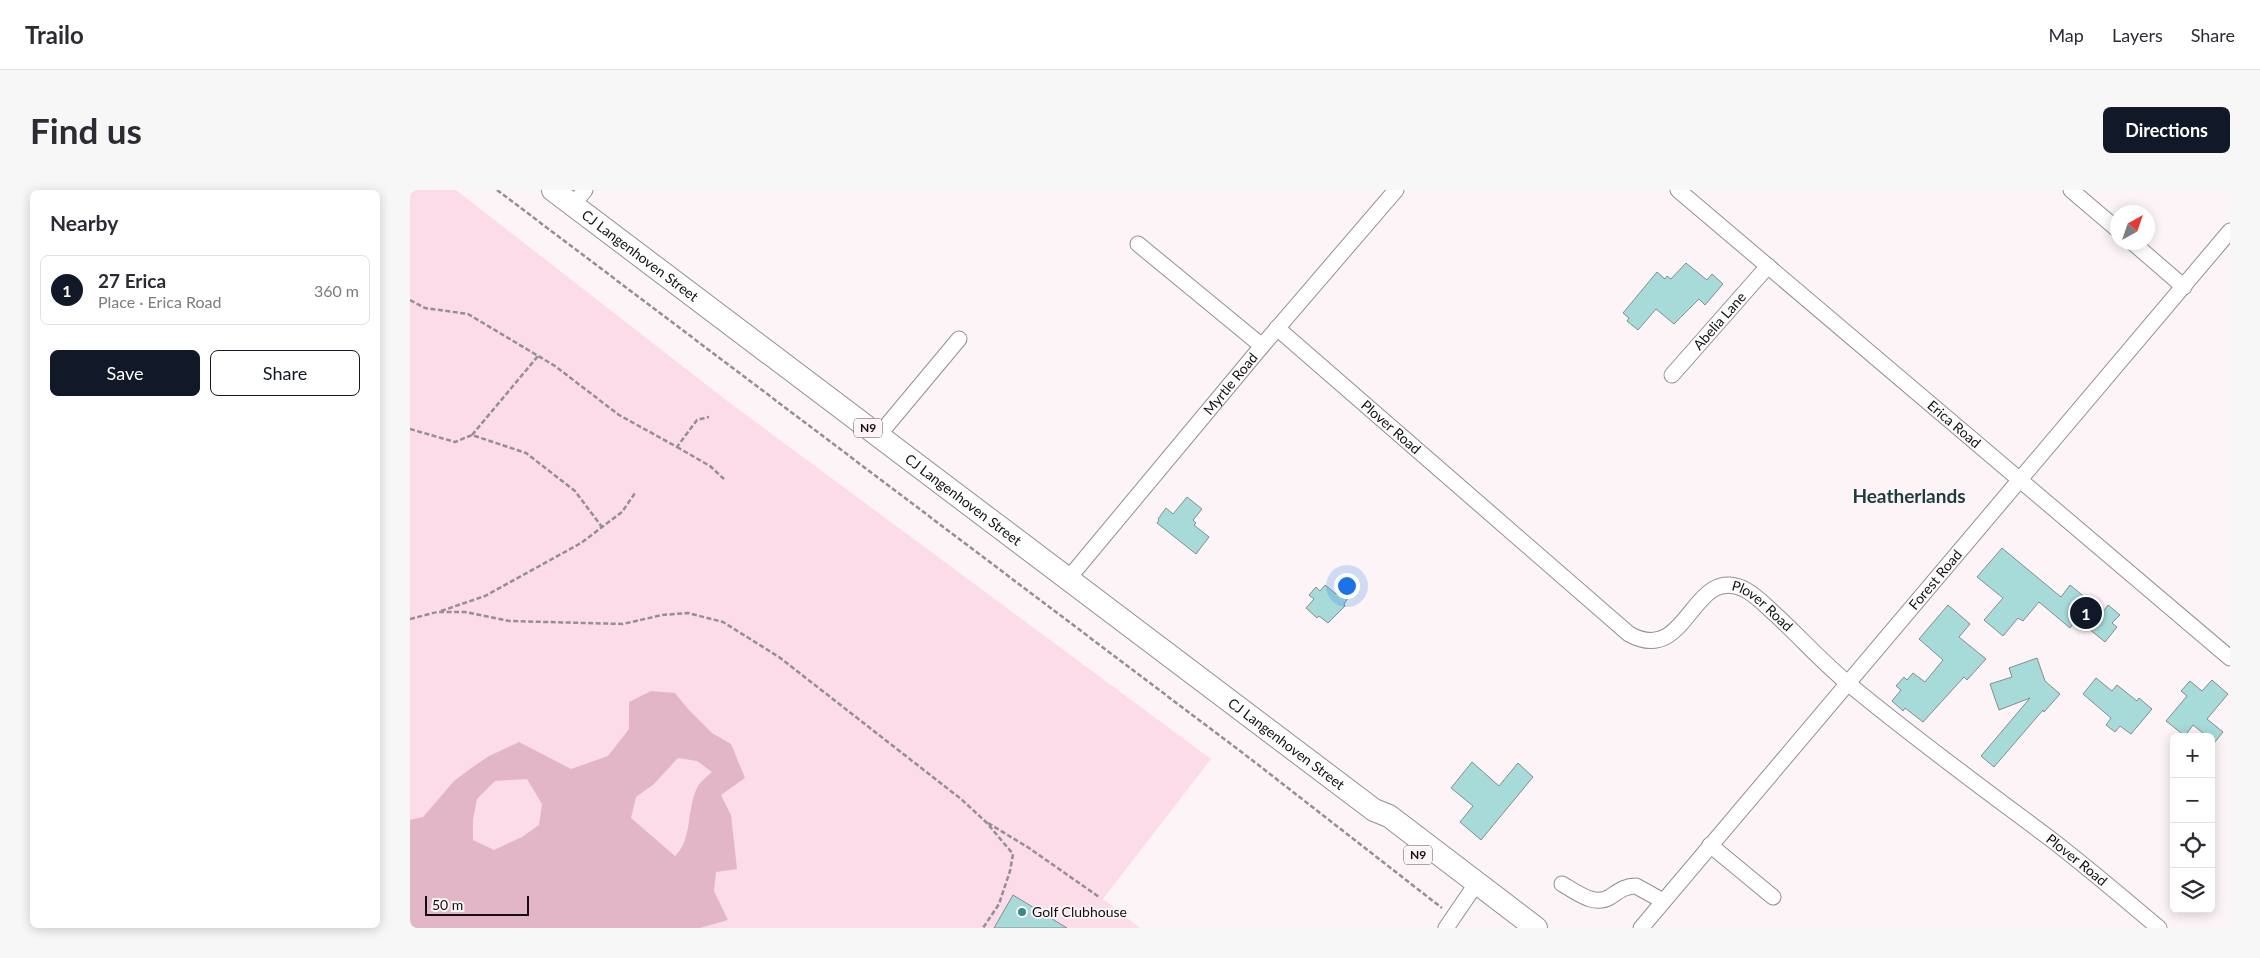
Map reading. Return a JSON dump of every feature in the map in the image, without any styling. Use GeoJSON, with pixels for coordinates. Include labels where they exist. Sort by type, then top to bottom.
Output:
{"type":"FeatureCollection","features":[{"type":"Feature","properties":{"kind":"highway","name":"CJ Langenhoven Street"},"geometry":{"type":"LineString","coordinates":[[553,190],[579,198],[878,436],[1374,810],[1378,819],[1413,851],[1472,890],[1536,928]]}},
{"type":"Feature","properties":{"kind":"highway","name":"CJ Langenhoven Street"},"geometry":{"type":"LineString","coordinates":[[1472,890],[1510,928]]}},
{"type":"Feature","properties":{"kind":"street","name":"Myrtle Road"},"geometry":{"type":"LineString","coordinates":[[1068,579],[1277,328],[1396,190]]}},
{"type":"Feature","properties":{"kind":"street","name":"Erica Road"},"geometry":{"type":"LineString","coordinates":[[1678,190],[2230,658]]}},
{"type":"Feature","properties":{"kind":"street"},"geometry":{"type":"LineString","coordinates":[[2071,190],[2110,223]]}},
{"type":"Feature","properties":{"kind":"street","name":"Forest Road"},"geometry":{"type":"LineString","coordinates":[[1641,928],[2230,231]]}},
{"type":"Feature","properties":{"kind":"street"},"geometry":{"type":"LineString","coordinates":[[1138,244],[1262,346]]}},
{"type":"Feature","properties":{"kind":"street"},"geometry":{"type":"LineString","coordinates":[[2141,250],[2184,287]]}},
{"type":"Feature","properties":{"kind":"street","name":"Abelia Lane"},"geometry":{"type":"LineString","coordinates":[[1672,375],[1768,266]]}},
{"type":"Feature","properties":{"kind":"street","name":"Plover Road"},"geometry":{"type":"LineString","coordinates":[[1277,328],[1629,634],[1645,641],[1657,642],[1673,632],[1708,592],[1717,588],[1735,585],[1758,598],[1847,683],[1951,766],[2079,861],[2158,928]]}},
{"type":"Feature","properties":{"kind":"street"},"geometry":{"type":"LineString","coordinates":[[878,436],[959,339]]}},
{"type":"Feature","properties":{"kind":"street"},"geometry":{"type":"LineString","coordinates":[[1710,845],[1773,897]]}},
{"type":"Feature","properties":{"kind":"street"},"geometry":{"type":"LineString","coordinates":[[1562,884],[1592,900],[1603,901],[1622,889],[1636,886],[1644,888],[1663,901]]}},
{"type":"Feature","properties":{"kind":"street"},"geometry":{"type":"LineString","coordinates":[[1444,921],[1472,890]]}},
{"type":"Feature","properties":{"kind":"path"},"geometry":{"type":"LineString","coordinates":[[496,190],[1260,766],[1440,905],[1443,909],[1444,921]]}},
{"type":"Feature","properties":{"kind":"path"},"geometry":{"type":"LineString","coordinates":[[410,300],[425,308],[468,314],[555,366],[619,416],[710,466],[724,479]]}},
{"type":"Feature","properties":{"kind":"path"},"geometry":{"type":"LineString","coordinates":[[410,430],[454,442],[472,435],[538,356]]}},
{"type":"Feature","properties":{"kind":"path"},"geometry":{"type":"LineString","coordinates":[[677,447],[697,420],[709,416]]}},
{"type":"Feature","properties":{"kind":"path"},"geometry":{"type":"LineString","coordinates":[[472,435],[526,453],[575,491],[602,527]]}},
{"type":"Feature","properties":{"kind":"path"},"geometry":{"type":"LineString","coordinates":[[410,619],[485,596],[581,543],[622,512],[635,492]]}},
{"type":"Feature","properties":{"kind":"path"},"geometry":{"type":"LineString","coordinates":[[437,612],[465,612],[510,621],[623,624],[662,615],[688,613],[723,622],[779,657],[961,800],[986,822],[1013,854],[999,904],[983,928]]}},
{"type":"Feature","properties":{"kind":"path"},"geometry":{"type":"LineString","coordinates":[[986,822],[1030,848],[1099,897]]}},
{"type":"Feature","properties":{"kind":"shaded area"},"geometry":{"type":"Polygon","coordinates":[[[410,190],[456,190],[730,403],[1211,759],[1103,899],[1140,928],[410,928],[410,190]]]}},
{"type":"Feature","properties":{"kind":"shaded area"},"geometry":{"type":"Polygon","coordinates":[[[651,691],[675,693],[712,733],[731,744],[745,778],[721,795],[731,815],[737,869],[716,872],[714,891],[728,920],[700,928],[410,928],[410,820],[423,817],[454,781],[474,766],[489,756],[519,742],[571,769],[608,756],[629,729],[629,702],[651,691]],[[678,758],[654,784],[636,797],[631,818],[675,856],[681,849],[687,833],[694,795],[698,786],[712,772],[697,761],[678,758]],[[527,779],[495,781],[477,799],[473,820],[473,840],[494,850],[522,837],[539,825],[542,804],[527,779]]]}},
{"type":"Feature","properties":{"kind":"building"},"geometry":{"type":"Polygon","coordinates":[[[1686,263],[1707,280],[1712,274],[1723,284],[1705,305],[1699,299],[1674,324],[1656,309],[1638,330],[1627,321],[1629,318],[1623,313],[1657,272],[1665,279],[1667,276],[1671,279],[1686,263]]]}},
{"type":"Feature","properties":{"kind":"building"},"geometry":{"type":"Polygon","coordinates":[[[1187,497],[1202,509],[1193,520],[1196,523],[1194,525],[1209,537],[1196,554],[1157,523],[1166,508],[1173,514],[1187,497]]]}},
{"type":"Feature","properties":{"kind":"building"},"geometry":{"type":"Polygon","coordinates":[[[2002,548],[2061,597],[2070,585],[2103,612],[2108,605],[2120,615],[2112,623],[2117,627],[2105,642],[2083,624],[2078,629],[2073,624],[2070,628],[2039,602],[2023,621],[2018,618],[2003,636],[1984,620],[2003,598],[1977,577],[2002,548]]]}},
{"type":"Feature","properties":{"kind":"building"},"geometry":{"type":"Polygon","coordinates":[[[1325,585],[1336,594],[1339,590],[1348,598],[1344,604],[1345,606],[1328,623],[1319,616],[1317,618],[1306,608],[1314,599],[1309,595],[1316,587],[1320,591],[1325,585]]]}},
{"type":"Feature","properties":{"kind":"building"},"geometry":{"type":"Polygon","coordinates":[[[1948,605],[1970,624],[1959,637],[1986,659],[1967,680],[1964,677],[1923,722],[1905,708],[1903,711],[1892,701],[1901,690],[1896,686],[1904,677],[1907,680],[1913,673],[1925,682],[1943,660],[1919,639],[1948,605]]]}},
{"type":"Feature","properties":{"kind":"building"},"geometry":{"type":"Polygon","coordinates":[[[2037,658],[2045,681],[2060,694],[2044,712],[2043,710],[1994,767],[1981,756],[2030,698],[1999,710],[1990,684],[2012,677],[2009,668],[2037,658]]]}},
{"type":"Feature","properties":{"kind":"building"},"geometry":{"type":"Polygon","coordinates":[[[2096,678],[2112,691],[2117,685],[2137,701],[2139,698],[2152,709],[2131,734],[2120,726],[2115,732],[2106,725],[2111,718],[2083,694],[2096,678]]]}},
{"type":"Feature","properties":{"kind":"building"},"geometry":{"type":"Polygon","coordinates":[[[2212,680],[2228,694],[2207,719],[2223,732],[2215,742],[2215,733],[2203,733],[2193,725],[2187,733],[2181,733],[2166,721],[2187,696],[2181,691],[2190,681],[2202,691],[2212,680]]]}},
{"type":"Feature","properties":{"kind":"building"},"geometry":{"type":"Polygon","coordinates":[[[1472,762],[1499,786],[1518,763],[1533,777],[1481,840],[1460,822],[1473,806],[1451,788],[1472,762]]]}},
{"type":"Feature","properties":{"kind":"building","name":"Golf Clubhouse"},"geometry":{"type":"Polygon","coordinates":[[[1013,895],[1067,928],[994,928],[1013,895]]]}},
{"type":"Feature","properties":{"kind":"place","name":"27 Erica"},"geometry":{"type":"Point","coordinates":[2086,613]}},
{"type":"Feature","properties":{"kind":"place","name":"Golf Clubhouse"},"geometry":{"type":"Point","coordinates":[1022,912]}},
{"type":"Feature","properties":{"kind":"district","name":"Heatherlands"},"geometry":{"type":"Point","coordinates":[1909,496]}}]}
